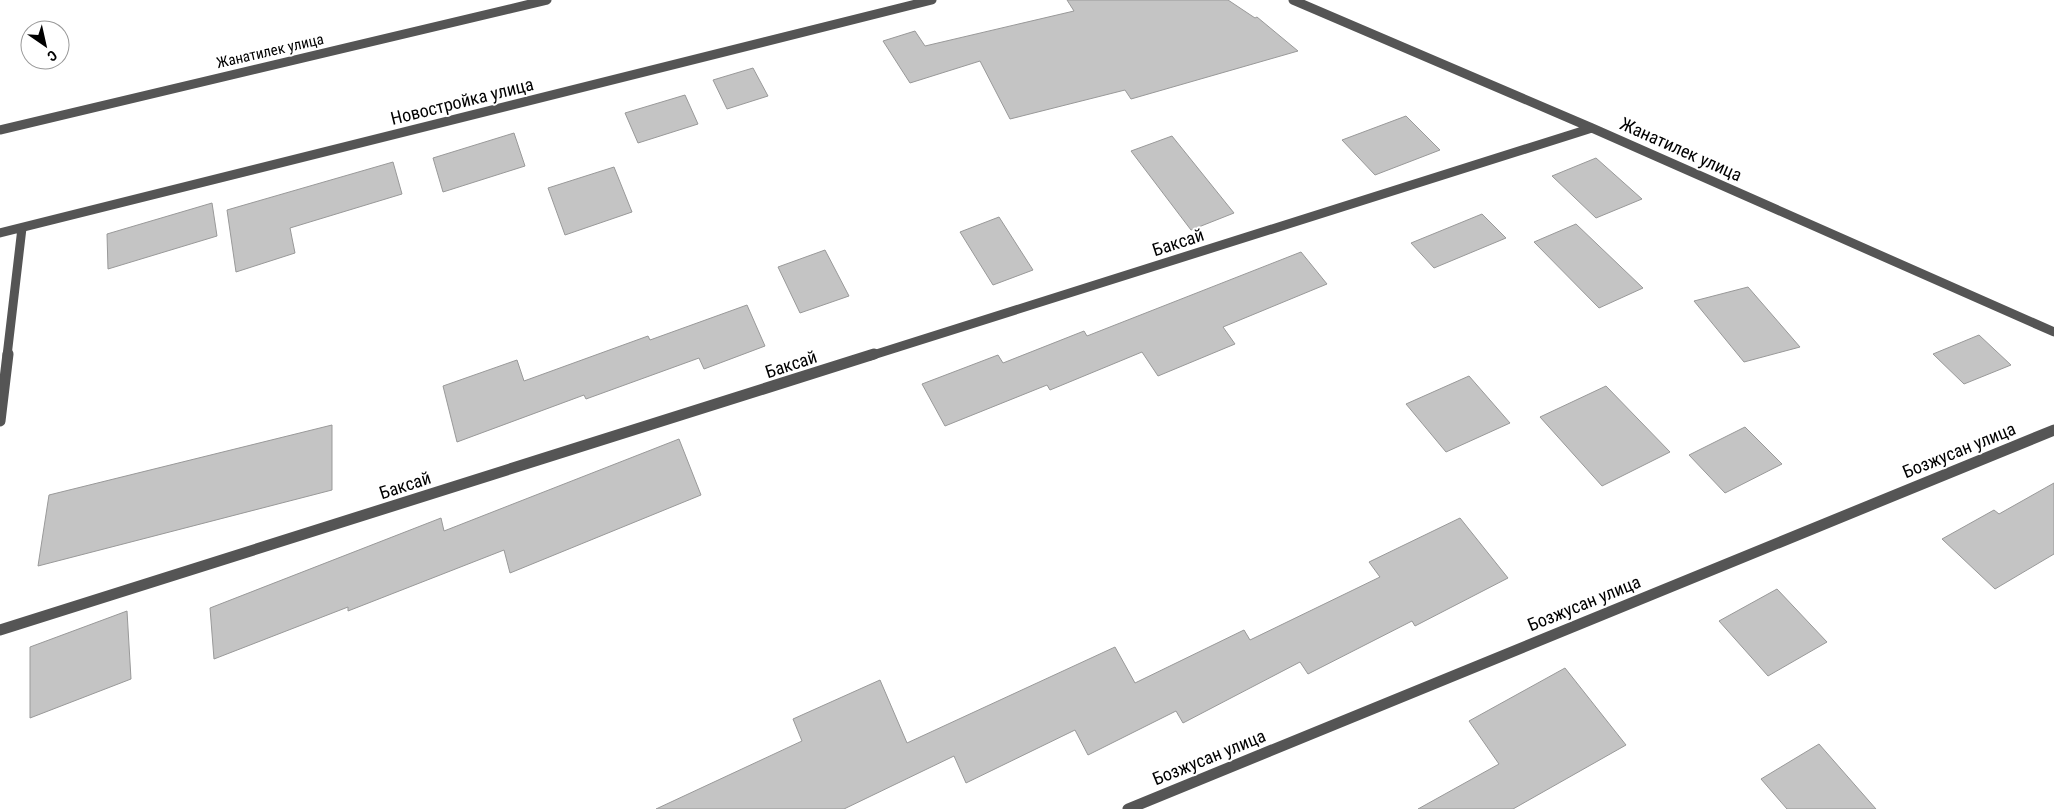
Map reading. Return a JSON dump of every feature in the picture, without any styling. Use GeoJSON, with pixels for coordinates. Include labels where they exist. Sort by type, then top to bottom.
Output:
{"type":"FeatureCollection","features":[{"type":"Feature","properties":{"kind":"street","name":"Жанатилек улица"},"geometry":{"type":"LineString","coordinates":[[0,130],[547,0]]}},
{"type":"Feature","properties":{"kind":"street","name":"Новостройка улица"},"geometry":{"type":"LineString","coordinates":[[0,233],[932,0]]}},
{"type":"Feature","properties":{"kind":"street","name":"Жанатилек улица"},"geometry":{"type":"LineString","coordinates":[[1292,0],[1592,128],[2054,332]]}},
{"type":"Feature","properties":{"kind":"street","name":"Баксай"},"geometry":{"type":"LineString","coordinates":[[0,630],[1592,128]]}},
{"type":"Feature","properties":{"kind":"street"},"geometry":{"type":"LineString","coordinates":[[0,421],[22,228]]}},
{"type":"Feature","properties":{"kind":"street","name":"Бозжусан улица"},"geometry":{"type":"LineString","coordinates":[[1128,809],[2054,430]]}},
{"type":"Feature","properties":{"kind":"building"},"geometry":{"type":"Polygon","coordinates":[[[1067,0],[1228,0],[1255,18],[1257,17],[1298,51],[1131,99],[1125,90],[1010,119],[980,61],[910,83],[883,41],[915,31],[925,46],[1074,11],[1067,0]]]}},
{"type":"Feature","properties":{"kind":"building"},"geometry":{"type":"Polygon","coordinates":[[[753,68],[768,96],[727,109],[713,80],[753,68]]]}},
{"type":"Feature","properties":{"kind":"building"},"geometry":{"type":"Polygon","coordinates":[[[685,95],[698,124],[638,143],[625,113],[685,95]]]}},
{"type":"Feature","properties":{"kind":"building"},"geometry":{"type":"Polygon","coordinates":[[[1406,116],[1440,150],[1375,175],[1342,140],[1406,116]]]}},
{"type":"Feature","properties":{"kind":"building"},"geometry":{"type":"Polygon","coordinates":[[[514,133],[525,166],[443,192],[433,158],[514,133]]]}},
{"type":"Feature","properties":{"kind":"building"},"geometry":{"type":"Polygon","coordinates":[[[1172,136],[1234,213],[1191,230],[1131,151],[1172,136]]]}},
{"type":"Feature","properties":{"kind":"building"},"geometry":{"type":"Polygon","coordinates":[[[1596,158],[1642,199],[1596,218],[1552,176],[1596,158]]]}},
{"type":"Feature","properties":{"kind":"building"},"geometry":{"type":"Polygon","coordinates":[[[393,162],[402,194],[290,228],[295,253],[236,272],[227,210],[393,162]]]}},
{"type":"Feature","properties":{"kind":"building"},"geometry":{"type":"Polygon","coordinates":[[[614,167],[632,212],[565,235],[548,188],[614,167]]]}},
{"type":"Feature","properties":{"kind":"building"},"geometry":{"type":"Polygon","coordinates":[[[212,203],[217,236],[108,269],[107,234],[212,203]]]}},
{"type":"Feature","properties":{"kind":"building"},"geometry":{"type":"Polygon","coordinates":[[[1482,214],[1506,238],[1434,268],[1411,243],[1482,214]]]}},
{"type":"Feature","properties":{"kind":"building"},"geometry":{"type":"Polygon","coordinates":[[[999,217],[1033,270],[993,285],[960,232],[999,217]]]}},
{"type":"Feature","properties":{"kind":"building"},"geometry":{"type":"Polygon","coordinates":[[[1576,224],[1643,288],[1599,308],[1534,242],[1576,224]]]}},
{"type":"Feature","properties":{"kind":"building"},"geometry":{"type":"Polygon","coordinates":[[[825,250],[849,296],[800,313],[778,267],[825,250]]]}},
{"type":"Feature","properties":{"kind":"building"},"geometry":{"type":"Polygon","coordinates":[[[1301,252],[1327,284],[1223,327],[1235,344],[1158,376],[1142,352],[1050,390],[1047,385],[945,426],[922,384],[998,355],[1003,363],[1084,331],[1087,336],[1301,252]]]}},
{"type":"Feature","properties":{"kind":"building"},"geometry":{"type":"Polygon","coordinates":[[[1748,287],[1800,347],[1744,362],[1694,301],[1748,287]]]}},
{"type":"Feature","properties":{"kind":"building"},"geometry":{"type":"Polygon","coordinates":[[[747,305],[765,346],[704,369],[699,358],[586,399],[584,395],[457,442],[443,386],[517,360],[524,381],[648,336],[650,340],[747,305]]]}},
{"type":"Feature","properties":{"kind":"building"},"geometry":{"type":"Polygon","coordinates":[[[1979,335],[2011,365],[1964,384],[1933,354],[1979,335]]]}},
{"type":"Feature","properties":{"kind":"building"},"geometry":{"type":"Polygon","coordinates":[[[1469,376],[1510,423],[1446,452],[1406,404],[1469,376]]]}},
{"type":"Feature","properties":{"kind":"building"},"geometry":{"type":"Polygon","coordinates":[[[1606,386],[1670,452],[1602,486],[1540,417],[1606,386]]]}},
{"type":"Feature","properties":{"kind":"building"},"geometry":{"type":"Polygon","coordinates":[[[332,425],[332,490],[38,566],[49,495],[332,425]]]}},
{"type":"Feature","properties":{"kind":"building"},"geometry":{"type":"Polygon","coordinates":[[[1745,427],[1782,464],[1725,493],[1689,455],[1745,427]]]}},
{"type":"Feature","properties":{"kind":"building"},"geometry":{"type":"Polygon","coordinates":[[[679,439],[701,495],[510,573],[504,550],[348,611],[348,607],[214,659],[210,608],[441,518],[444,531],[679,439]]]}},
{"type":"Feature","properties":{"kind":"building"},"geometry":{"type":"Polygon","coordinates":[[[2054,483],[2054,554],[1995,589],[1942,539],[1994,510],[1999,514],[2054,483]]]}},
{"type":"Feature","properties":{"kind":"building"},"geometry":{"type":"Polygon","coordinates":[[[1460,518],[1508,578],[1415,626],[1412,621],[1308,674],[1300,662],[1183,723],[1176,711],[1088,755],[1075,730],[966,783],[954,756],[844,809],[656,809],[802,741],[793,719],[880,680],[907,743],[1115,647],[1135,683],[1244,630],[1250,640],[1380,577],[1369,562],[1460,518]]]}},
{"type":"Feature","properties":{"kind":"building"},"geometry":{"type":"Polygon","coordinates":[[[1777,589],[1827,642],[1768,676],[1719,621],[1777,589]]]}},
{"type":"Feature","properties":{"kind":"building"},"geometry":{"type":"Polygon","coordinates":[[[127,611],[131,679],[30,718],[30,647],[127,611]]]}},
{"type":"Feature","properties":{"kind":"building"},"geometry":{"type":"Polygon","coordinates":[[[1565,668],[1626,745],[1513,809],[1418,809],[1499,764],[1469,721],[1565,668]]]}},
{"type":"Feature","properties":{"kind":"building"},"geometry":{"type":"Polygon","coordinates":[[[1819,744],[1876,809],[1787,809],[1761,779],[1819,744]]]}}]}
